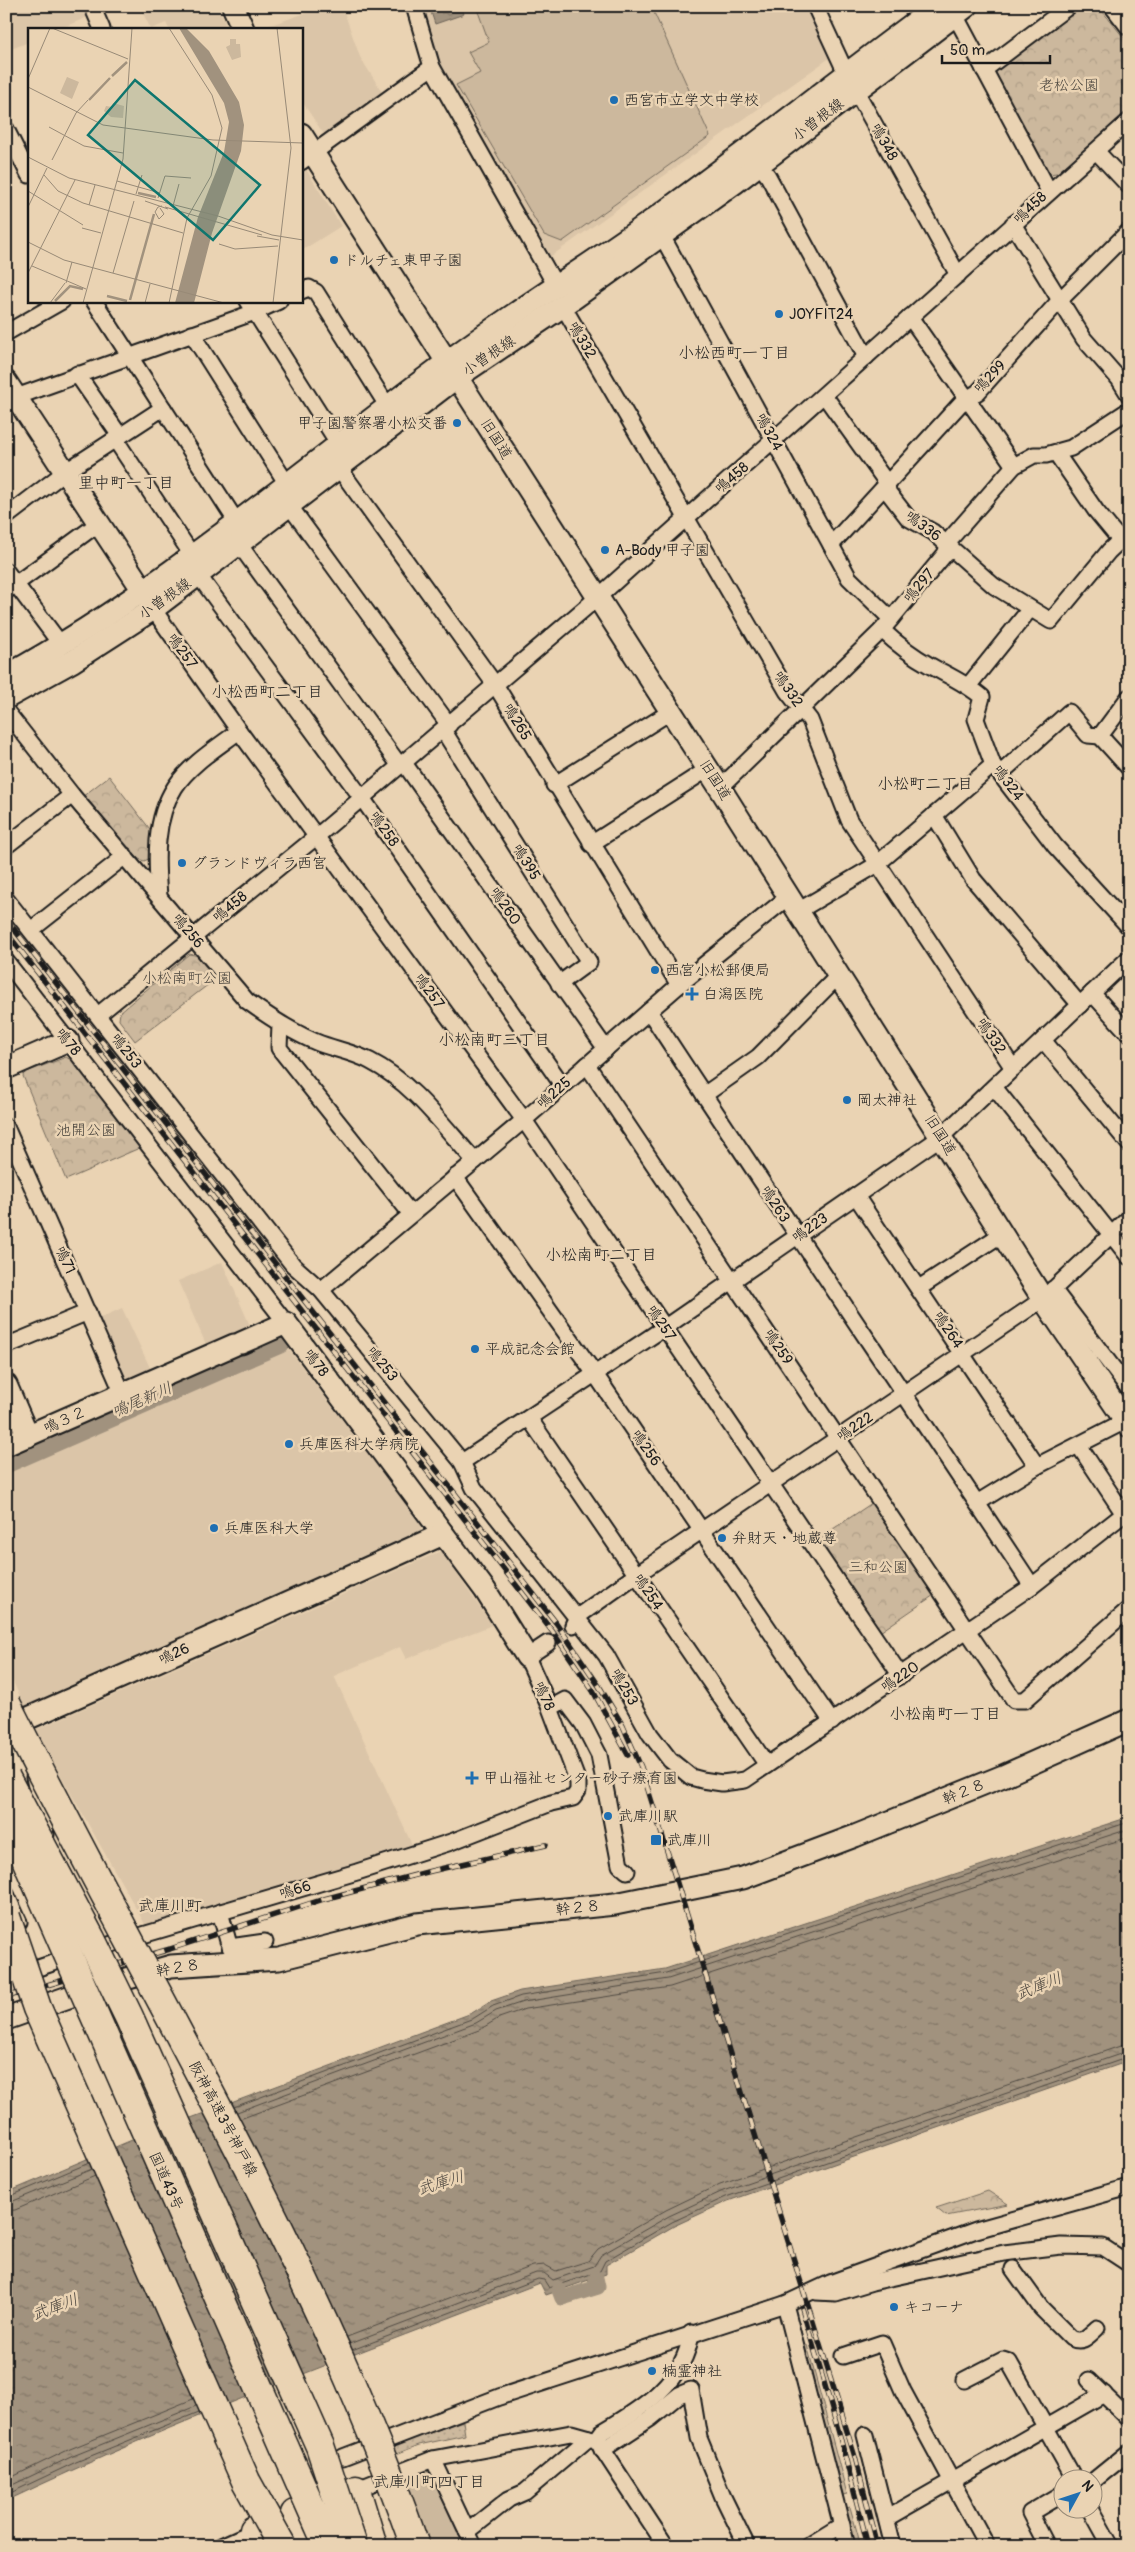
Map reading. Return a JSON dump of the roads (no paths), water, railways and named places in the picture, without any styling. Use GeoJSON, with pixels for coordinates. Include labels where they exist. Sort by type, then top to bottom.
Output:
{"type":"FeatureCollection","features":[{"type":"Feature","properties":{"kind":"highway","name":"阪神高速3号神戸線"},"geometry":{"type":"LineString","coordinates":[[9,1716],[28,1786],[102,1921],[220,2122],[268,2211],[339,2360],[413,2546]]}},
{"type":"Feature","properties":{"kind":"highway","name":"阪神高速3号神戸線"},"geometry":{"type":"LineString","coordinates":[[9,1716],[271,2210],[341,2360],[400,2503],[413,2546]]}},
{"type":"Feature","properties":{"kind":"highway"},"geometry":{"type":"LineString","coordinates":[[6,1778],[129,2017],[320,2446],[354,2546]]}},
{"type":"Feature","properties":{"kind":"highway","name":"国道43号"},"geometry":{"type":"LineString","coordinates":[[6,1815],[64,1951],[328,2546]]}},
{"type":"Feature","properties":{"kind":"highway","name":"国道43号"},"geometry":{"type":"LineString","coordinates":[[6,1857],[309,2546]]}},
{"type":"Feature","properties":{"kind":"highway"},"geometry":{"type":"LineString","coordinates":[[6,1917],[37,2008],[246,2481],[282,2546]]}},
{"type":"Feature","properties":{"kind":"highway"},"geometry":{"type":"LineString","coordinates":[[356,2490],[373,2546]]}},
{"type":"Feature","properties":{"kind":"street"},"geometry":{"type":"LineString","coordinates":[[92,6],[102,28]]}},
{"type":"Feature","properties":{"kind":"street"},"geometry":{"type":"LineString","coordinates":[[234,6],[243,28]]}},
{"type":"Feature","properties":{"kind":"street"},"geometry":{"type":"LineString","coordinates":[[414,6],[432,67],[556,286]]}},
{"type":"Feature","properties":{"kind":"street","name":"鳴348"},"geometry":{"type":"LineString","coordinates":[[815,6],[851,82],[958,275]]}},
{"type":"Feature","properties":{"kind":"street"},"geometry":{"type":"LineString","coordinates":[[984,70],[1069,6]]}},
{"type":"Feature","properties":{"kind":"street"},"geometry":{"type":"LineString","coordinates":[[1112,6],[1129,28]]}},
{"type":"Feature","properties":{"kind":"street"},"geometry":{"type":"LineString","coordinates":[[953,9],[1048,191]]}},
{"type":"Feature","properties":{"kind":"street","name":"小曽根線"},"geometry":{"type":"LineString","coordinates":[[6,676],[199,576],[289,505],[340,468],[452,370],[556,286],[851,82],[953,9]]}},
{"type":"Feature","properties":{"kind":"street"},"geometry":{"type":"LineString","coordinates":[[308,159],[432,67]]}},
{"type":"Feature","properties":{"kind":"street","name":"小曽根線"},"geometry":{"type":"LineString","coordinates":[[6,698],[73,662],[148,601],[192,555],[388,407],[563,306],[759,164],[851,82]]}},
{"type":"Feature","properties":{"kind":"street","name":"鳴458"},"geometry":{"type":"LineString","coordinates":[[98,1015],[316,837],[598,598],[958,275],[1048,191],[1129,121]]}},
{"type":"Feature","properties":{"kind":"street"},"geometry":{"type":"LineString","coordinates":[[6,129],[28,172]]}},
{"type":"Feature","properties":{"kind":"street","name":"旧国道"},"geometry":{"type":"LineString","coordinates":[[302,138],[308,159],[452,370],[708,769],[1002,1234],[1048,1294],[1127,1423]]}},
{"type":"Feature","properties":{"kind":"street"},"geometry":{"type":"LineString","coordinates":[[1096,151],[1129,186]]}},
{"type":"Feature","properties":{"kind":"street"},"geometry":{"type":"LineString","coordinates":[[759,164],[768,176],[866,357]]}},
{"type":"Feature","properties":{"kind":"street"},"geometry":{"type":"LineString","coordinates":[[1014,224],[1084,339],[1124,373],[1129,395]]}},
{"type":"Feature","properties":{"kind":"street","name":"鳴299"},"geometry":{"type":"LineString","coordinates":[[831,546],[962,402],[978,392],[1060,300],[1129,231]]}},
{"type":"Feature","properties":{"kind":"street","name":"鳴324"},"geometry":{"type":"LineString","coordinates":[[661,234],[849,578],[902,648],[926,664],[969,685],[982,697],[976,719],[997,769],[1055,846],[1129,927]]}},
{"type":"Feature","properties":{"kind":"street"},"geometry":{"type":"LineString","coordinates":[[302,291],[309,288],[316,292],[388,407]]}},
{"type":"Feature","properties":{"kind":"street"},"geometry":{"type":"LineString","coordinates":[[6,333],[60,302]]}},
{"type":"Feature","properties":{"kind":"street"},"geometry":{"type":"LineString","coordinates":[[95,302],[236,522]]}},
{"type":"Feature","properties":{"kind":"street"},"geometry":{"type":"LineString","coordinates":[[11,389],[77,374],[192,334],[251,307],[274,302]]}},
{"type":"Feature","properties":{"kind":"street","name":"鳴332"},"geometry":{"type":"LineString","coordinates":[[563,306],[787,691],[810,720],[848,820],[876,865],[1013,1068]]}},
{"type":"Feature","properties":{"kind":"street"},"geometry":{"type":"LineString","coordinates":[[251,307],[338,443]]}},
{"type":"Feature","properties":{"kind":"street"},"geometry":{"type":"LineString","coordinates":[[910,317],[1014,466]]}},
{"type":"Feature","properties":{"kind":"street"},"geometry":{"type":"LineString","coordinates":[[192,334],[287,484]]}},
{"type":"Feature","properties":{"kind":"street"},"geometry":{"type":"LineString","coordinates":[[77,374],[192,555]]}},
{"type":"Feature","properties":{"kind":"street","name":"鳴257"},"geometry":{"type":"LineString","coordinates":[[11,389],[148,601],[239,731],[524,1120],[901,1676]]}},
{"type":"Feature","properties":{"kind":"street","name":"鳴336"},"geometry":{"type":"LineString","coordinates":[[824,396],[887,483],[888,492],[908,518],[934,532],[994,586],[1051,621],[1124,536]]}},
{"type":"Feature","properties":{"kind":"street"},"geometry":{"type":"LineString","coordinates":[[6,517],[65,472],[163,408]]}},
{"type":"Feature","properties":{"kind":"street","name":"鳴297"},"geometry":{"type":"LineString","coordinates":[[720,788],[802,710],[886,625],[950,546],[952,537],[1014,466],[1034,455],[1056,453],[1071,448],[1129,410]]}},
{"type":"Feature","properties":{"kind":"street"},"geometry":{"type":"LineString","coordinates":[[1056,453],[1096,511],[1124,536]]}},
{"type":"Feature","properties":{"kind":"street","name":"鳴265"},"geometry":{"type":"LineString","coordinates":[[340,468],[496,686],[554,785],[679,985]]}},
{"type":"Feature","properties":{"kind":"street"},"geometry":{"type":"LineString","coordinates":[[289,505],[446,728]]}},
{"type":"Feature","properties":{"kind":"street"},"geometry":{"type":"LineString","coordinates":[[12,588],[99,523]]}},
{"type":"Feature","properties":{"kind":"street","name":"鳴260"},"geometry":{"type":"LineString","coordinates":[[239,544],[402,765],[606,1049]]}},
{"type":"Feature","properties":{"kind":"street"},"geometry":{"type":"LineString","coordinates":[[6,570],[12,588],[62,646]]}},
{"type":"Feature","properties":{"kind":"street","name":"鳴258"},"geometry":{"type":"LineString","coordinates":[[199,576],[362,798],[563,1086]]}},
{"type":"Feature","properties":{"kind":"street"},"geometry":{"type":"LineString","coordinates":[[969,685],[1030,609]]}},
{"type":"Feature","properties":{"kind":"street"},"geometry":{"type":"LineString","coordinates":[[1129,697],[1100,736],[1129,768]]}},
{"type":"Feature","properties":{"kind":"street","name":"鳴256"},"geometry":{"type":"LineString","coordinates":[[6,711],[72,796],[247,1001],[280,1025],[316,1042],[369,1061],[396,1077],[422,1102],[475,1161]]}},
{"type":"Feature","properties":{"kind":"street"},"geometry":{"type":"LineString","coordinates":[[554,785],[670,712]]}},
{"type":"Feature","properties":{"kind":"street","name":"鳴225"},"geometry":{"type":"LineString","coordinates":[[321,1290],[524,1120],[679,985],[793,904],[876,865],[934,815],[997,769],[1069,712],[1088,735],[1100,736]]}},
{"type":"Feature","properties":{"kind":"street","name":"鳴395"},"geometry":{"type":"LineString","coordinates":[[446,728],[589,962],[559,984]]}},
{"type":"Feature","properties":{"kind":"street"},"geometry":{"type":"LineString","coordinates":[[159,896],[156,866],[158,838],[165,808],[175,786],[239,731]]}},
{"type":"Feature","properties":{"kind":"street"},"geometry":{"type":"LineString","coordinates":[[591,844],[708,769]]}},
{"type":"Feature","properties":{"kind":"street"},"geometry":{"type":"LineString","coordinates":[[6,846],[72,796]]}},
{"type":"Feature","properties":{"kind":"street"},"geometry":{"type":"LineString","coordinates":[[934,815],[973,879],[1080,1005]]}},
{"type":"Feature","properties":{"kind":"street"},"geometry":{"type":"LineString","coordinates":[[30,930],[125,856]]}},
{"type":"Feature","properties":{"kind":"street","name":"鳴253"},"geometry":{"type":"LineString","coordinates":[[6,899],[293,1266],[321,1290],[462,1462],[474,1488],[575,1621],[606,1655],[660,1749],[682,1770],[702,1780],[722,1783],[745,1780],[767,1765]]}},
{"type":"Feature","properties":{"kind":"street","name":"鳴223"},"geometry":{"type":"LineString","coordinates":[[462,1462],[797,1238],[941,1136],[1129,958]]}},
{"type":"Feature","properties":{"kind":"street","name":"鳴78"},"geometry":{"type":"LineString","coordinates":[[6,961],[286,1323],[485,1590],[527,1657],[578,1782],[578,1791]]}},
{"type":"Feature","properties":{"kind":"street"},"geometry":{"type":"LineString","coordinates":[[704,1095],[758,1057],[838,975]]}},
{"type":"Feature","properties":{"kind":"street"},"geometry":{"type":"LineString","coordinates":[[1092,993],[1129,1034]]}},
{"type":"Feature","properties":{"kind":"street","name":"鳴263"},"geometry":{"type":"LineString","coordinates":[[649,1011],[797,1238],[1032,1586]]}},
{"type":"Feature","properties":{"kind":"street"},"geometry":{"type":"LineString","coordinates":[[280,1025],[279,1048],[411,1214]]}},
{"type":"Feature","properties":{"kind":"street"},"geometry":{"type":"LineString","coordinates":[[1043,1040],[1129,1144]]}},
{"type":"Feature","properties":{"kind":"street"},"geometry":{"type":"LineString","coordinates":[[6,1068],[68,1041]]}},
{"type":"Feature","properties":{"kind":"street","name":"鳴259"},"geometry":{"type":"LineString","coordinates":[[587,1065],[969,1630],[1014,1700],[1025,1700],[1129,1609]]}},
{"type":"Feature","properties":{"kind":"street"},"geometry":{"type":"LineString","coordinates":[[994,1087],[1129,1257]]}},
{"type":"Feature","properties":{"kind":"street","name":"鳴71"},"geometry":{"type":"LineString","coordinates":[[6,1126],[123,1394]]}},
{"type":"Feature","properties":{"kind":"street","name":"鳴256"},"geometry":{"type":"LineString","coordinates":[[455,1177],[595,1374],[832,1722]]}},
{"type":"Feature","properties":{"kind":"street","name":"鳴264"},"geometry":{"type":"LineString","coordinates":[[856,1196],[1037,1466]]}},
{"type":"Feature","properties":{"kind":"street","name":"鳴222"},"geometry":{"type":"LineString","coordinates":[[575,1621],[636,1575],[1048,1294],[1129,1218]]}},
{"type":"Feature","properties":{"kind":"street"},"geometry":{"type":"LineString","coordinates":[[919,1288],[1002,1234]]}},
{"type":"Feature","properties":{"kind":"street"},"geometry":{"type":"LineString","coordinates":[[1048,1294],[1129,1389]]}},
{"type":"Feature","properties":{"kind":"street"},"geometry":{"type":"LineString","coordinates":[[6,1346],[88,1312]]}},
{"type":"Feature","properties":{"kind":"street","name":"鳴３２"},"geometry":{"type":"LineString","coordinates":[[6,1446],[286,1323]]}},
{"type":"Feature","properties":{"kind":"street"},"geometry":{"type":"LineString","coordinates":[[6,1385],[28,1436]]}},
{"type":"Feature","properties":{"kind":"street","name":"鳴254"},"geometry":{"type":"LineString","coordinates":[[529,1418],[767,1765]]}},
{"type":"Feature","properties":{"kind":"street"},"geometry":{"type":"LineString","coordinates":[[977,1503],[1037,1466],[1127,1423]]}},
{"type":"Feature","properties":{"kind":"street","name":"鳴220"},"geometry":{"type":"LineString","coordinates":[[767,1765],[1032,1586],[1124,1514],[1080,1446]]}},
{"type":"Feature","properties":{"kind":"street","name":"鳴26"},"geometry":{"type":"LineString","coordinates":[[9,1716],[346,1578],[443,1534]]}},
{"type":"Feature","properties":{"kind":"street"},"geometry":{"type":"LineString","coordinates":[[527,1657],[548,1643]]}},
{"type":"Feature","properties":{"kind":"street"},"geometry":{"type":"LineString","coordinates":[[554,1706],[565,1700],[583,1724],[599,1755],[624,1868]]}},
{"type":"Feature","properties":{"kind":"street"},"geometry":{"type":"LineString","coordinates":[[9,1716],[47,1844],[62,1904],[86,1952]]}},
{"type":"Feature","properties":{"kind":"street","name":"幹２８"},"geometry":{"type":"LineString","coordinates":[[6,2019],[94,1988],[171,1966],[278,1959],[417,1924],[615,1904],[743,1878],[855,1836],[1003,1776],[1129,1720]]}},
{"type":"Feature","properties":{"kind":"street","name":"鳴66"},"geometry":{"type":"LineString","coordinates":[[6,1978],[451,1842],[551,1803],[573,1798],[578,1791]]}},
{"type":"Feature","properties":{"kind":"street"},"geometry":{"type":"LineString","coordinates":[[6,1894],[38,1968]]}},
{"type":"Feature","properties":{"kind":"street"},"geometry":{"type":"LineString","coordinates":[[220,1912],[229,1944],[265,1942]]}},
{"type":"Feature","properties":{"kind":"street"},"geometry":{"type":"LineString","coordinates":[[343,2457],[490,2400],[691,2332],[785,2304],[842,2279],[976,2230],[1129,2188]]}},
{"type":"Feature","properties":{"kind":"street"},"geometry":{"type":"LineString","coordinates":[[813,2292],[836,2293],[872,2282],[1004,2253],[1061,2246],[1103,2247],[1129,2264]]}},
{"type":"Feature","properties":{"kind":"street"},"geometry":{"type":"LineString","coordinates":[[1013,2269],[1041,2308],[1071,2338],[1076,2341],[1084,2340],[1097,2328]]}},
{"type":"Feature","properties":{"kind":"street"},"geometry":{"type":"LineString","coordinates":[[785,2304],[847,2546]]}},
{"type":"Feature","properties":{"kind":"street"},"geometry":{"type":"LineString","coordinates":[[596,2443],[602,2432],[663,2390],[690,2344],[691,2332]]}},
{"type":"Feature","properties":{"kind":"street"},"geometry":{"type":"LineString","coordinates":[[842,2356],[882,2343],[903,2390],[986,2546]]}},
{"type":"Feature","properties":{"kind":"street"},"geometry":{"type":"LineString","coordinates":[[964,2380],[1004,2360],[1009,2362],[1070,2470]]}},
{"type":"Feature","properties":{"kind":"street"},"geometry":{"type":"LineString","coordinates":[[1089,2380],[1129,2419]]}},
{"type":"Feature","properties":{"kind":"street"},"geometry":{"type":"LineString","coordinates":[[467,2532],[509,2499],[525,2492],[596,2443],[651,2418],[679,2395],[691,2390],[699,2438],[723,2497],[747,2546]]}},
{"type":"Feature","properties":{"kind":"street"},"geometry":{"type":"LineString","coordinates":[[887,2518],[1104,2394]]}},
{"type":"Feature","properties":{"kind":"street"},"geometry":{"type":"LineString","coordinates":[[221,2546],[260,2538],[356,2490],[433,2460],[571,2433],[596,2443],[666,2546]]}},
{"type":"Feature","properties":{"kind":"street"},"geometry":{"type":"LineString","coordinates":[[865,2435],[894,2546]]}},
{"type":"Feature","properties":{"kind":"street"},"geometry":{"type":"LineString","coordinates":[[1102,2474],[1129,2452]]}},
{"type":"Feature","properties":{"kind":"street"},"geometry":{"type":"LineString","coordinates":[[433,2460],[474,2546]]}},
{"type":"Feature","properties":{"kind":"street"},"geometry":{"type":"LineString","coordinates":[[1048,2546],[1030,2513],[1052,2500]]}},
{"type":"Feature","properties":{"kind":"street"},"geometry":{"type":"LineString","coordinates":[[1097,2520],[1111,2546]]}},
{"type":"Feature","properties":{"kind":"street"},"geometry":{"type":"LineString","coordinates":[[808,2546],[842,2526]]}},
{"type":"Feature","properties":{"kind":"water"},"geometry":{"type":"Polygon","coordinates":[[[429,6],[461,6],[464,14],[435,24],[429,6]]]}},
{"type":"Feature","properties":{"kind":"water"},"geometry":{"type":"Polygon","coordinates":[[[1129,1817],[1129,2061],[728,2201],[674,2226],[606,2265],[606,2274],[546,2295],[540,2283],[338,2360],[204,2414],[6,2501],[6,2193],[132,2140],[472,2013],[491,2001],[520,1991],[665,1969],[1129,1817]]]}},
{"type":"Feature","properties":{"kind":"waterway","name":"鳴尾新川"},"geometry":{"type":"LineString","coordinates":[[6,1460],[278,1341]]}},
{"type":"Feature","properties":{"kind":"waterway"},"geometry":{"type":"LineString","coordinates":[[559,2290],[562,2298],[598,2287],[596,2278]]}},
{"type":"Feature","properties":{"kind":"tunnel"},"geometry":{"type":"LineString","coordinates":[[548,1643],[573,1625]]}},
{"type":"Feature","properties":{"kind":"railway"},"geometry":{"type":"LineString","coordinates":[[6,919],[557,1624],[599,1686],[623,1726],[641,1767],[855,2457],[878,2546]]}},
{"type":"Feature","properties":{"kind":"railway"},"geometry":{"type":"LineString","coordinates":[[6,932],[552,1631],[593,1691],[628,1755]]}},
{"type":"Feature","properties":{"kind":"railway"},"geometry":{"type":"LineString","coordinates":[[6,1997],[170,1949],[324,1899],[431,1871],[546,1845]]}},
{"type":"Feature","properties":{"kind":"railway"},"geometry":{"type":"LineString","coordinates":[[802,2308],[839,2433],[868,2546]]}},
{"type":"Feature","properties":{"kind":"place","name":"西宮市立学文中学校"},"geometry":{"type":"Point","coordinates":[614,100]}},
{"type":"Feature","properties":{"kind":"place","name":"ドルチェ東甲子園"},"geometry":{"type":"Point","coordinates":[334,260]}},
{"type":"Feature","properties":{"kind":"place","name":"JOYFIT24"},"geometry":{"type":"Point","coordinates":[779,314]}},
{"type":"Feature","properties":{"kind":"place","name":"甲子園警察署小松交番"},"geometry":{"type":"Point","coordinates":[457,423]}},
{"type":"Feature","properties":{"kind":"place","name":"A-Body 甲子園"},"geometry":{"type":"Point","coordinates":[605,550]}},
{"type":"Feature","properties":{"kind":"place","name":"グランドヴィラ西宮"},"geometry":{"type":"Point","coordinates":[182,863]}},
{"type":"Feature","properties":{"kind":"place","name":"西宮小松郵便局"},"geometry":{"type":"Point","coordinates":[655,970]}},
{"type":"Feature","properties":{"kind":"place","name":"白潟医院"},"geometry":{"type":"Point","coordinates":[692,994]}},
{"type":"Feature","properties":{"kind":"place","name":"岡太神社"},"geometry":{"type":"Point","coordinates":[847,1100]}},
{"type":"Feature","properties":{"kind":"place","name":"平成記念会館"},"geometry":{"type":"Point","coordinates":[475,1349]}},
{"type":"Feature","properties":{"kind":"place","name":"兵庫医科大学病院"},"geometry":{"type":"Point","coordinates":[289,1444]}},
{"type":"Feature","properties":{"kind":"place","name":"兵庫医科大学"},"geometry":{"type":"Point","coordinates":[214,1528]}},
{"type":"Feature","properties":{"kind":"place","name":"弁財天・地蔵尊"},"geometry":{"type":"Point","coordinates":[722,1538]}},
{"type":"Feature","properties":{"kind":"place","name":"甲山福祉センター砂子療育園"},"geometry":{"type":"Point","coordinates":[472,1778]}},
{"type":"Feature","properties":{"kind":"place","name":"武庫川駅"},"geometry":{"type":"Point","coordinates":[608,1816]}},
{"type":"Feature","properties":{"kind":"place","name":"武庫川"},"geometry":{"type":"Point","coordinates":[656,1840]}},
{"type":"Feature","properties":{"kind":"place","name":"キコーナ"},"geometry":{"type":"Point","coordinates":[894,2307]}},
{"type":"Feature","properties":{"kind":"place","name":"楠霊神社"},"geometry":{"type":"Point","coordinates":[652,2371]}},
{"type":"Feature","properties":{"kind":"district","name":"小松西町一丁目"},"geometry":{"type":"Point","coordinates":[734,353]}},
{"type":"Feature","properties":{"kind":"district","name":"里中町一丁目"},"geometry":{"type":"Point","coordinates":[126,483]}},
{"type":"Feature","properties":{"kind":"district","name":"小松西町二丁目"},"geometry":{"type":"Point","coordinates":[267,692]}},
{"type":"Feature","properties":{"kind":"district","name":"小松町二丁目"},"geometry":{"type":"Point","coordinates":[925,784]}},
{"type":"Feature","properties":{"kind":"district","name":"小松南町三丁目"},"geometry":{"type":"Point","coordinates":[494,1040]}},
{"type":"Feature","properties":{"kind":"district","name":"小松南町二丁目"},"geometry":{"type":"Point","coordinates":[601,1255]}},
{"type":"Feature","properties":{"kind":"district","name":"小松南町一丁目"},"geometry":{"type":"Point","coordinates":[945,1714]}},
{"type":"Feature","properties":{"kind":"district","name":"武庫川町"},"geometry":{"type":"Point","coordinates":[170,1906]}},
{"type":"Feature","properties":{"kind":"district","name":"武庫川町四丁目"},"geometry":{"type":"Point","coordinates":[429,2482]}},
{"type":"Feature","properties":{"kind":"park label","name":"老松公園"},"geometry":{"type":"Point","coordinates":[1069,85]}},
{"type":"Feature","properties":{"kind":"park label","name":"小松南町公園"},"geometry":{"type":"Point","coordinates":[187,978]}},
{"type":"Feature","properties":{"kind":"park label","name":"池開公園"},"geometry":{"type":"Point","coordinates":[86,1130]}},
{"type":"Feature","properties":{"kind":"park label","name":"三和公園"},"geometry":{"type":"Point","coordinates":[878,1567]}}]}
